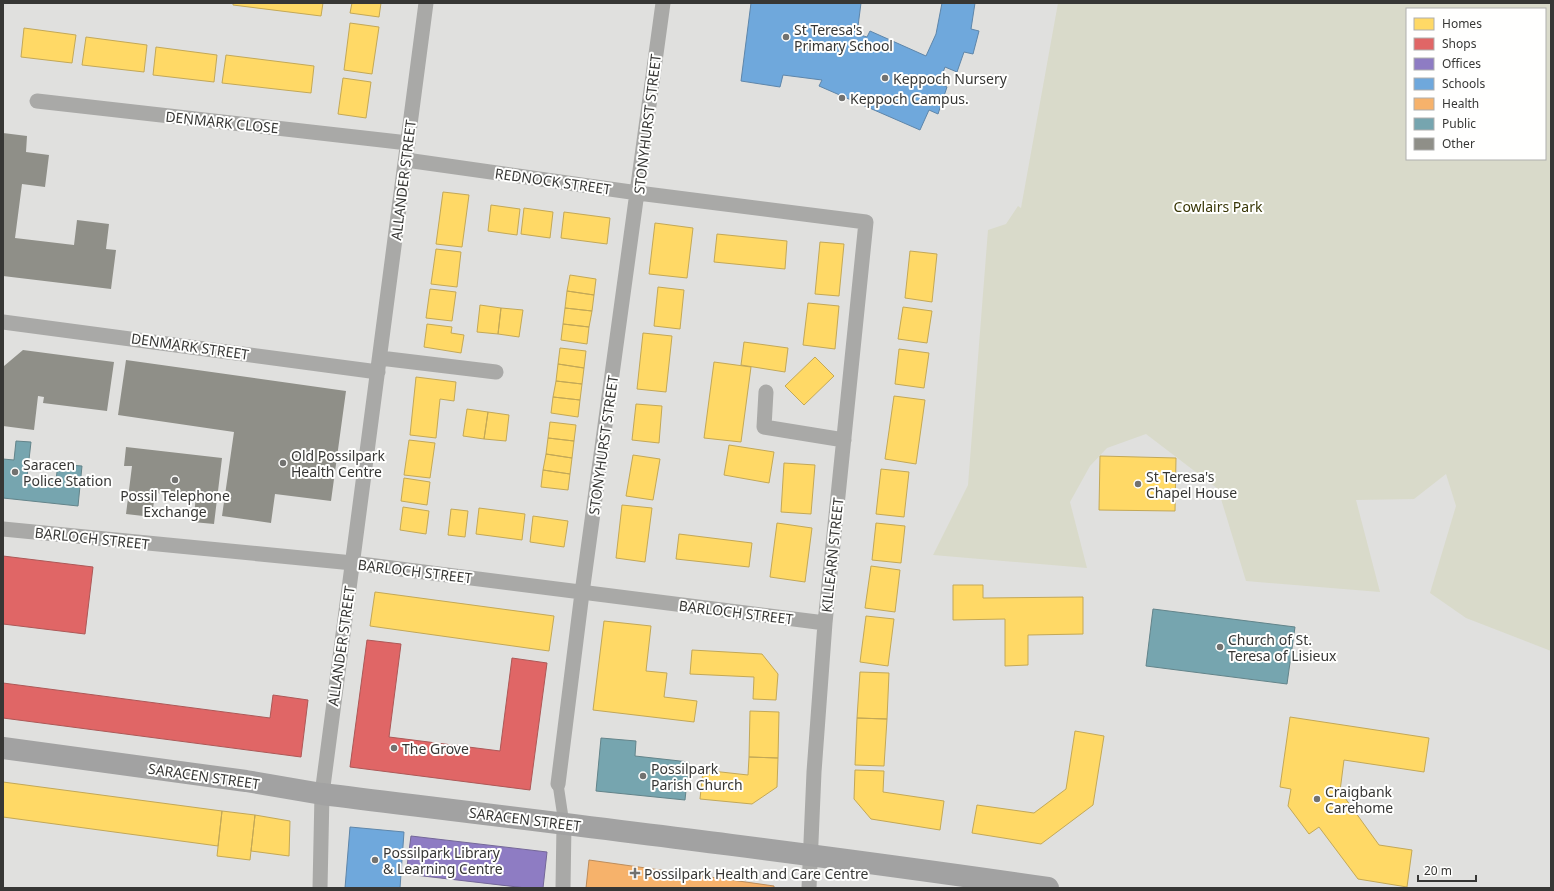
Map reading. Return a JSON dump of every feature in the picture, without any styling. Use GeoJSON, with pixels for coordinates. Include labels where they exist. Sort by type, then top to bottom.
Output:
{"type":"FeatureCollection","features":[{"type":"Feature","properties":{"kind":"main road","name":"SARACEN STREET"},"geometry":{"type":"LineString","coordinates":[[3,748],[246,781],[322,794],[930,870],[1048,888]]}},
{"type":"Feature","properties":{"kind":"street","name":"ALLANDER STREET"},"geometry":{"type":"LineString","coordinates":[[320,888],[322,794],[426,3]]}},
{"type":"Feature","properties":{"kind":"street","name":"STONYHURST STREET"},"geometry":{"type":"LineString","coordinates":[[564,888],[564,824],[558,784],[582,593],[663,3]]}},
{"type":"Feature","properties":{"kind":"street","name":"DENMARK CLOSE"},"geometry":{"type":"LineString","coordinates":[[37,101],[408,143]]}},
{"type":"Feature","properties":{"kind":"street","name":"REDNOCK STREET"},"geometry":{"type":"LineString","coordinates":[[406,160],[638,193],[866,222]]}},
{"type":"Feature","properties":{"kind":"street","name":"KILLEARN STREET"},"geometry":{"type":"LineString","coordinates":[[809,888],[814,772],[825,623],[866,222]]}},
{"type":"Feature","properties":{"kind":"street","name":"DENMARK STREET"},"geometry":{"type":"LineString","coordinates":[[3,322],[379,365]]}},
{"type":"Feature","properties":{"kind":"street"},"geometry":{"type":"LineString","coordinates":[[379,365],[496,372]]}},
{"type":"Feature","properties":{"kind":"street"},"geometry":{"type":"LineString","coordinates":[[766,392],[764,427],[844,440]]}},
{"type":"Feature","properties":{"kind":"street","name":"BARLOCH STREET"},"geometry":{"type":"LineString","coordinates":[[3,529],[352,563],[825,623]]}},
{"type":"Feature","properties":{"kind":"green space","name":"Cowlairs Park"},"geometry":{"type":"Polygon","coordinates":[[[1058,3],[1551,3],[1551,651],[1466,618],[1430,593],[1456,506],[1446,474],[1414,499],[1356,500],[1380,592],[1246,581],[1218,489],[1146,434],[1107,448],[1090,466],[1070,502],[1087,568],[933,555],[968,485],[988,230],[1006,224],[1018,206],[1021,208],[1058,3]]]}},
{"type":"Feature","properties":{"kind":"building: Homes"},"geometry":{"type":"Polygon","coordinates":[[[233,3],[323,3],[321,16],[233,5],[233,3]]]}},
{"type":"Feature","properties":{"kind":"building: Homes"},"geometry":{"type":"Polygon","coordinates":[[[352,3],[381,3],[379,17],[350,13],[352,3]]]}},
{"type":"Feature","properties":{"kind":"building: Homes"},"geometry":{"type":"Polygon","coordinates":[[[350,23],[379,27],[372,74],[344,70],[350,23]]]}},
{"type":"Feature","properties":{"kind":"building: Homes"},"geometry":{"type":"Polygon","coordinates":[[[24,28],[76,35],[72,63],[21,57],[24,28]]]}},
{"type":"Feature","properties":{"kind":"building: Homes"},"geometry":{"type":"Polygon","coordinates":[[[86,37],[147,45],[144,72],[82,65],[86,37]]]}},
{"type":"Feature","properties":{"kind":"building: Homes"},"geometry":{"type":"Polygon","coordinates":[[[156,47],[217,55],[214,82],[153,75],[156,47]]]}},
{"type":"Feature","properties":{"kind":"building: Homes"},"geometry":{"type":"Polygon","coordinates":[[[226,55],[314,66],[311,93],[222,83],[226,55]]]}},
{"type":"Feature","properties":{"kind":"building: Homes"},"geometry":{"type":"Polygon","coordinates":[[[343,78],[371,82],[366,118],[338,114],[343,78]]]}},
{"type":"Feature","properties":{"kind":"building: Homes"},"geometry":{"type":"Polygon","coordinates":[[[443,192],[469,195],[462,247],[436,244],[443,192]]]}},
{"type":"Feature","properties":{"kind":"building: Homes"},"geometry":{"type":"Polygon","coordinates":[[[491,205],[520,209],[517,235],[488,231],[491,205]]]}},
{"type":"Feature","properties":{"kind":"building: Homes"},"geometry":{"type":"Polygon","coordinates":[[[524,208],[553,212],[550,238],[521,234],[524,208]]]}},
{"type":"Feature","properties":{"kind":"building: Homes"},"geometry":{"type":"Polygon","coordinates":[[[564,212],[610,218],[607,244],[561,238],[564,212]]]}},
{"type":"Feature","properties":{"kind":"building: Homes"},"geometry":{"type":"Polygon","coordinates":[[[655,223],[693,228],[687,278],[649,274],[655,223]]]}},
{"type":"Feature","properties":{"kind":"building: Homes"},"geometry":{"type":"Polygon","coordinates":[[[717,234],[787,241],[785,269],[714,262],[717,234]]]}},
{"type":"Feature","properties":{"kind":"building: Homes"},"geometry":{"type":"Polygon","coordinates":[[[820,242],[844,244],[839,296],[815,294],[820,242]]]}},
{"type":"Feature","properties":{"kind":"building: Homes"},"geometry":{"type":"Polygon","coordinates":[[[436,249],[461,252],[457,287],[431,284],[436,249]]]}},
{"type":"Feature","properties":{"kind":"building: Homes"},"geometry":{"type":"Polygon","coordinates":[[[910,251],[937,254],[932,302],[905,298],[910,251]]]}},
{"type":"Feature","properties":{"kind":"building: Homes"},"geometry":{"type":"Polygon","coordinates":[[[570,275],[596,279],[594,295],[567,291],[570,275]]]}},
{"type":"Feature","properties":{"kind":"building: Homes"},"geometry":{"type":"Polygon","coordinates":[[[658,287],[684,290],[680,329],[654,326],[658,287]]]}},
{"type":"Feature","properties":{"kind":"building: Homes"},"geometry":{"type":"Polygon","coordinates":[[[430,289],[456,292],[452,321],[426,318],[430,289]]]}},
{"type":"Feature","properties":{"kind":"building: Homes"},"geometry":{"type":"Polygon","coordinates":[[[567,291],[594,295],[592,311],[565,308],[567,291]]]}},
{"type":"Feature","properties":{"kind":"building: Homes"},"geometry":{"type":"Polygon","coordinates":[[[808,303],[839,306],[835,349],[803,345],[808,303]]]}},
{"type":"Feature","properties":{"kind":"building: Homes"},"geometry":{"type":"Polygon","coordinates":[[[480,305],[501,308],[498,334],[477,332],[480,305]]]}},
{"type":"Feature","properties":{"kind":"building: Homes"},"geometry":{"type":"Polygon","coordinates":[[[903,307],[932,311],[927,343],[898,339],[903,307]]]}},
{"type":"Feature","properties":{"kind":"building: Homes"},"geometry":{"type":"Polygon","coordinates":[[[501,308],[523,310],[519,337],[498,334],[501,308]]]}},
{"type":"Feature","properties":{"kind":"building: Homes"},"geometry":{"type":"Polygon","coordinates":[[[565,308],[592,311],[589,327],[563,324],[565,308]]]}},
{"type":"Feature","properties":{"kind":"building: Homes"},"geometry":{"type":"Polygon","coordinates":[[[427,324],[452,327],[451,333],[464,335],[461,353],[424,347],[427,324]]]}},
{"type":"Feature","properties":{"kind":"building: Homes"},"geometry":{"type":"Polygon","coordinates":[[[563,324],[589,327],[587,344],[561,340],[563,324]]]}},
{"type":"Feature","properties":{"kind":"building: Homes"},"geometry":{"type":"Polygon","coordinates":[[[643,333],[672,336],[666,392],[637,389],[643,333]]]}},
{"type":"Feature","properties":{"kind":"building: Homes"},"geometry":{"type":"Polygon","coordinates":[[[744,342],[788,348],[785,372],[741,365],[744,342]]]}},
{"type":"Feature","properties":{"kind":"building: Homes"},"geometry":{"type":"Polygon","coordinates":[[[560,348],[586,351],[584,368],[558,364],[560,348]]]}},
{"type":"Feature","properties":{"kind":"building: Homes"},"geometry":{"type":"Polygon","coordinates":[[[899,349],[929,353],[924,388],[895,384],[899,349]]]}},
{"type":"Feature","properties":{"kind":"building: Homes"},"geometry":{"type":"Polygon","coordinates":[[[815,357],[834,376],[804,405],[785,386],[815,357]]]}},
{"type":"Feature","properties":{"kind":"building: Homes"},"geometry":{"type":"Polygon","coordinates":[[[714,362],[751,367],[741,442],[704,438],[714,362]]]}},
{"type":"Feature","properties":{"kind":"building: Homes"},"geometry":{"type":"Polygon","coordinates":[[[558,364],[584,368],[582,384],[556,381],[558,364]]]}},
{"type":"Feature","properties":{"kind":"building: Homes"},"geometry":{"type":"Polygon","coordinates":[[[416,377],[456,382],[454,401],[440,399],[436,438],[410,435],[416,377]]]}},
{"type":"Feature","properties":{"kind":"building: Homes"},"geometry":{"type":"Polygon","coordinates":[[[556,381],[582,384],[580,400],[553,397],[556,381]]]}},
{"type":"Feature","properties":{"kind":"building: Homes"},"geometry":{"type":"Polygon","coordinates":[[[894,396],[925,400],[916,464],[885,459],[894,396]]]}},
{"type":"Feature","properties":{"kind":"building: Homes"},"geometry":{"type":"Polygon","coordinates":[[[553,397],[580,400],[578,417],[551,413],[553,397]]]}},
{"type":"Feature","properties":{"kind":"building: Homes"},"geometry":{"type":"Polygon","coordinates":[[[636,404],[662,406],[659,443],[632,440],[636,404]]]}},
{"type":"Feature","properties":{"kind":"building: Homes"},"geometry":{"type":"Polygon","coordinates":[[[467,409],[488,412],[484,439],[463,436],[467,409]]]}},
{"type":"Feature","properties":{"kind":"building: Homes"},"geometry":{"type":"Polygon","coordinates":[[[488,412],[509,415],[506,441],[484,439],[488,412]]]}},
{"type":"Feature","properties":{"kind":"building: Homes"},"geometry":{"type":"Polygon","coordinates":[[[550,422],[576,425],[574,441],[548,438],[550,422]]]}},
{"type":"Feature","properties":{"kind":"building: Homes"},"geometry":{"type":"Polygon","coordinates":[[[548,438],[574,441],[572,458],[546,454],[548,438]]]}},
{"type":"Feature","properties":{"kind":"building: Homes"},"geometry":{"type":"Polygon","coordinates":[[[409,440],[435,443],[430,478],[404,475],[409,440]]]}},
{"type":"Feature","properties":{"kind":"building: Homes"},"geometry":{"type":"Polygon","coordinates":[[[729,445],[774,452],[769,483],[724,475],[729,445]]]}},
{"type":"Feature","properties":{"kind":"building: Homes"},"geometry":{"type":"Polygon","coordinates":[[[546,454],[572,458],[570,474],[543,470],[546,454]]]}},
{"type":"Feature","properties":{"kind":"building: Homes"},"geometry":{"type":"Polygon","coordinates":[[[633,455],[660,459],[653,500],[626,496],[633,455]]]}},
{"type":"Feature","properties":{"kind":"building: Homes","name":"St Teresa's Chapel House"},"geometry":{"type":"Polygon","coordinates":[[[1100,456],[1176,458],[1175,511],[1099,510],[1100,456]]]}},
{"type":"Feature","properties":{"kind":"building: Homes"},"geometry":{"type":"Polygon","coordinates":[[[784,463],[815,465],[811,514],[781,512],[784,463]]]}},
{"type":"Feature","properties":{"kind":"building: Homes"},"geometry":{"type":"Polygon","coordinates":[[[881,469],[909,472],[904,517],[876,514],[881,469]]]}},
{"type":"Feature","properties":{"kind":"building: Homes"},"geometry":{"type":"Polygon","coordinates":[[[543,470],[570,474],[568,490],[541,487],[543,470]]]}},
{"type":"Feature","properties":{"kind":"building: Homes"},"geometry":{"type":"Polygon","coordinates":[[[404,478],[430,482],[427,505],[401,501],[404,478]]]}},
{"type":"Feature","properties":{"kind":"building: Homes"},"geometry":{"type":"Polygon","coordinates":[[[622,505],[652,508],[645,562],[616,558],[622,505]]]}},
{"type":"Feature","properties":{"kind":"building: Homes"},"geometry":{"type":"Polygon","coordinates":[[[403,507],[429,511],[426,534],[400,530],[403,507]]]}},
{"type":"Feature","properties":{"kind":"building: Homes"},"geometry":{"type":"Polygon","coordinates":[[[479,508],[525,514],[522,540],[476,534],[479,508]]]}},
{"type":"Feature","properties":{"kind":"building: Homes"},"geometry":{"type":"Polygon","coordinates":[[[451,509],[468,511],[465,537],[448,535],[451,509]]]}},
{"type":"Feature","properties":{"kind":"building: Homes"},"geometry":{"type":"Polygon","coordinates":[[[533,516],[568,521],[564,547],[530,542],[533,516]]]}},
{"type":"Feature","properties":{"kind":"building: Homes"},"geometry":{"type":"Polygon","coordinates":[[[777,523],[812,528],[805,582],[770,577],[777,523]]]}},
{"type":"Feature","properties":{"kind":"building: Homes"},"geometry":{"type":"Polygon","coordinates":[[[876,523],[905,526],[901,563],[872,560],[876,523]]]}},
{"type":"Feature","properties":{"kind":"building: Homes"},"geometry":{"type":"Polygon","coordinates":[[[679,534],[752,543],[749,567],[676,559],[679,534]]]}},
{"type":"Feature","properties":{"kind":"building: Homes"},"geometry":{"type":"Polygon","coordinates":[[[871,566],[900,570],[895,612],[865,608],[871,566]]]}},
{"type":"Feature","properties":{"kind":"building: Homes"},"geometry":{"type":"Polygon","coordinates":[[[953,585],[983,585],[983,598],[1083,597],[1083,634],[1028,635],[1028,665],[1005,666],[1005,619],[953,620],[953,585]]]}},
{"type":"Feature","properties":{"kind":"building: Homes"},"geometry":{"type":"Polygon","coordinates":[[[375,592],[554,616],[549,651],[370,626],[375,592]]]}},
{"type":"Feature","properties":{"kind":"building: Homes"},"geometry":{"type":"Polygon","coordinates":[[[866,616],[894,619],[888,666],[860,662],[866,616]]]}},
{"type":"Feature","properties":{"kind":"building: Homes"},"geometry":{"type":"Polygon","coordinates":[[[604,621],[651,626],[646,671],[667,673],[664,697],[697,701],[694,722],[593,710],[604,621]]]}},
{"type":"Feature","properties":{"kind":"building: Homes"},"geometry":{"type":"Polygon","coordinates":[[[692,650],[762,654],[778,674],[776,700],[753,699],[754,677],[690,674],[692,650]]]}},
{"type":"Feature","properties":{"kind":"building: Homes"},"geometry":{"type":"Polygon","coordinates":[[[860,672],[889,673],[887,719],[857,718],[860,672]]]}},
{"type":"Feature","properties":{"kind":"building: Homes"},"geometry":{"type":"Polygon","coordinates":[[[750,711],[779,712],[778,758],[749,757],[750,711]]]}},
{"type":"Feature","properties":{"kind":"building: Homes","name":"Craigbank Carehome"},"geometry":{"type":"Polygon","coordinates":[[[1290,717],[1429,738],[1424,772],[1344,760],[1340,791],[1379,845],[1412,850],[1407,887],[1358,879],[1319,827],[1309,834],[1288,806],[1291,789],[1280,787],[1290,717]]]}},
{"type":"Feature","properties":{"kind":"building: Homes"},"geometry":{"type":"Polygon","coordinates":[[[857,718],[887,719],[884,766],[855,765],[857,718]]]}},
{"type":"Feature","properties":{"kind":"building: Homes"},"geometry":{"type":"Polygon","coordinates":[[[1075,731],[1104,736],[1093,805],[1041,844],[972,833],[977,805],[1034,813],[1066,789],[1075,731]]]}},
{"type":"Feature","properties":{"kind":"building: Homes"},"geometry":{"type":"Polygon","coordinates":[[[749,757],[778,758],[777,787],[752,804],[700,799],[703,770],[748,775],[749,757]]]}},
{"type":"Feature","properties":{"kind":"building: Homes"},"geometry":{"type":"Polygon","coordinates":[[[855,770],[884,771],[883,792],[944,801],[940,830],[871,819],[854,799],[855,770]]]}},
{"type":"Feature","properties":{"kind":"building: Homes"},"geometry":{"type":"Polygon","coordinates":[[[3,782],[222,811],[218,846],[3,817],[3,782]]]}},
{"type":"Feature","properties":{"kind":"building: Homes"},"geometry":{"type":"Polygon","coordinates":[[[222,811],[255,815],[250,860],[217,856],[222,811]]]}},
{"type":"Feature","properties":{"kind":"building: Homes"},"geometry":{"type":"Polygon","coordinates":[[[255,815],[290,821],[289,856],[251,851],[255,815]]]}},
{"type":"Feature","properties":{"kind":"building: Shops"},"geometry":{"type":"Polygon","coordinates":[[[3,556],[93,567],[85,634],[3,624],[3,556]]]}},
{"type":"Feature","properties":{"kind":"building: Shops"},"geometry":{"type":"Polygon","coordinates":[[[367,640],[401,644],[389,737],[500,751],[512,658],[547,663],[530,790],[350,767],[367,640]]]}},
{"type":"Feature","properties":{"kind":"building: Shops"},"geometry":{"type":"Polygon","coordinates":[[[3,683],[270,718],[273,695],[308,700],[301,757],[3,718],[3,683]]]}},
{"type":"Feature","properties":{"kind":"building: Offices"},"geometry":{"type":"Polygon","coordinates":[[[411,836],[547,852],[543,888],[526,888],[406,874],[411,836]]]}},
{"type":"Feature","properties":{"kind":"building: Schools"},"geometry":{"type":"Polygon","coordinates":[[[751,3],[861,3],[857,34],[867,37],[870,31],[926,56],[936,34],[942,3],[975,3],[971,29],[979,31],[973,54],[964,52],[957,72],[945,67],[939,83],[947,87],[938,114],[929,110],[920,130],[819,86],[822,80],[783,75],[780,87],[741,81],[751,3]]]}},
{"type":"Feature","properties":{"kind":"building: Schools","name":"Possilpark Library & Learning Centre"},"geometry":{"type":"Polygon","coordinates":[[[350,827],[404,832],[400,888],[345,888],[350,827]]]}},
{"type":"Feature","properties":{"kind":"building: Health","name":"Possilpark Health and Care Centre"},"geometry":{"type":"Polygon","coordinates":[[[589,860],[774,886],[774,888],[586,888],[589,860]]]}},
{"type":"Feature","properties":{"kind":"building: Public","name":"Saracen Police Station"},"geometry":{"type":"Polygon","coordinates":[[[16,441],[31,442],[27,477],[56,480],[58,464],[82,466],[78,506],[3,498],[3,459],[14,460],[16,441]]]}},
{"type":"Feature","properties":{"kind":"building: Public","name":"Church of St. Teresa of Lisieux"},"geometry":{"type":"Polygon","coordinates":[[[1153,609],[1295,627],[1287,684],[1146,666],[1153,609]]]}},
{"type":"Feature","properties":{"kind":"building: Public","name":"Possilpark Parish Church"},"geometry":{"type":"Polygon","coordinates":[[[601,738],[636,741],[635,756],[689,762],[685,800],[596,791],[601,738]]]}},
{"type":"Feature","properties":{"kind":"building: Other"},"geometry":{"type":"Polygon","coordinates":[[[3,133],[27,136],[26,152],[49,155],[45,187],[22,184],[15,238],[74,245],[77,220],[109,224],[106,249],[116,250],[111,289],[3,276],[3,133]]]}},
{"type":"Feature","properties":{"kind":"building: Other"},"geometry":{"type":"Polygon","coordinates":[[[23,350],[114,362],[107,411],[43,403],[44,397],[38,396],[34,430],[3,426],[4,366],[23,350]]]}},
{"type":"Feature","properties":{"kind":"building: Other","name":"Old Possilpark Health Centre"},"geometry":{"type":"Polygon","coordinates":[[[126,360],[346,391],[331,501],[275,494],[271,523],[222,516],[234,432],[118,415],[126,360]]]}},
{"type":"Feature","properties":{"kind":"building: Other","name":"Possil Telephone Exchange"},"geometry":{"type":"Polygon","coordinates":[[[126,447],[222,458],[214,524],[193,522],[196,497],[155,493],[152,517],[126,514],[132,466],[124,466],[126,447]]]}},
{"type":"Feature","properties":{"kind":"place","name":"St Teresa's Primary School"},"geometry":{"type":"Point","coordinates":[786,37]}},
{"type":"Feature","properties":{"kind":"place","name":"Keppoch Nursery"},"geometry":{"type":"Point","coordinates":[885,78]}},
{"type":"Feature","properties":{"kind":"place","name":"Keppoch Campus."},"geometry":{"type":"Point","coordinates":[842,98]}},
{"type":"Feature","properties":{"kind":"place","name":"Old Possilpark Health Centre"},"geometry":{"type":"Point","coordinates":[283,463]}},
{"type":"Feature","properties":{"kind":"place","name":"Saracen Police Station"},"geometry":{"type":"Point","coordinates":[15,472]}},
{"type":"Feature","properties":{"kind":"place","name":"Possil Telephone Exchange"},"geometry":{"type":"Point","coordinates":[175,480]}},
{"type":"Feature","properties":{"kind":"place","name":"St Teresa's Chapel House"},"geometry":{"type":"Point","coordinates":[1138,484]}},
{"type":"Feature","properties":{"kind":"place","name":"Church of St. Teresa of Lisieux"},"geometry":{"type":"Point","coordinates":[1220,647]}},
{"type":"Feature","properties":{"kind":"place","name":"The Grove"},"geometry":{"type":"Point","coordinates":[394,748]}},
{"type":"Feature","properties":{"kind":"place","name":"Possilpark Parish Church"},"geometry":{"type":"Point","coordinates":[643,776]}},
{"type":"Feature","properties":{"kind":"place","name":"Craigbank Carehome"},"geometry":{"type":"Point","coordinates":[1317,799]}},
{"type":"Feature","properties":{"kind":"place","name":"Possilpark Library & Learning Centre"},"geometry":{"type":"Point","coordinates":[375,860]}},
{"type":"Feature","properties":{"kind":"place","name":"Possilpark Health and Care Centre"},"geometry":{"type":"Point","coordinates":[635,873]}}]}
